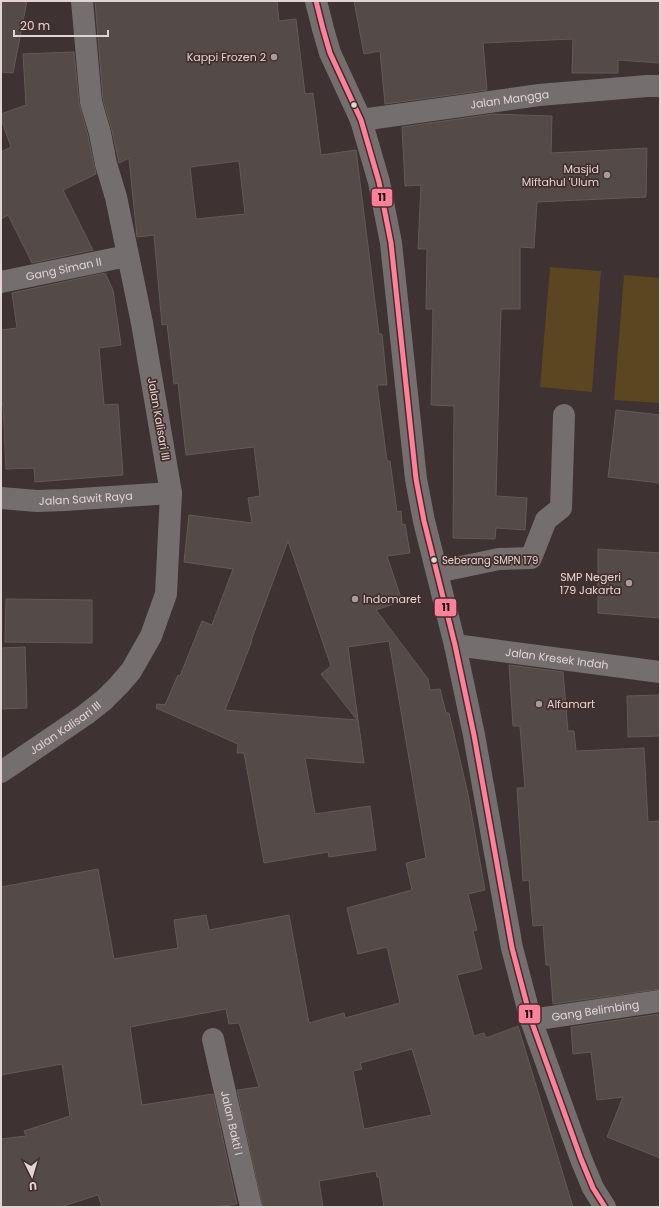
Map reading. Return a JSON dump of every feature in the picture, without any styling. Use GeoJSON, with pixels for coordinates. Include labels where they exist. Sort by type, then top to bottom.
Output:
{"type":"FeatureCollection","features":[{"type":"Feature","properties":{"kind":"street","name":"Jalan Kalisari III"},"geometry":{"type":"LineString","coordinates":[[1,772],[68,728],[119,685],[131,671],[151,636],[166,594],[171,493],[143,331],[116,197],[106,164],[100,133],[91,102],[82,1]]}},
{"type":"Feature","properties":{"kind":"street"},"geometry":{"type":"LineString","coordinates":[[316,1],[330,53],[361,120],[379,182],[391,243],[416,479],[424,521],[455,645],[474,735],[512,948],[531,1020],[581,1159],[593,1188],[605,1207]]}},
{"type":"Feature","properties":{"kind":"street","name":"Jalan Mangga"},"geometry":{"type":"LineString","coordinates":[[361,120],[539,95],[660,86]]}},
{"type":"Feature","properties":{"kind":"street","name":"Gang Siman II"},"geometry":{"type":"LineString","coordinates":[[1,282],[127,256]]}},
{"type":"Feature","properties":{"kind":"street"},"geometry":{"type":"LineString","coordinates":[[437,572],[499,559],[531,558],[546,520],[561,508],[564,416]]}},
{"type":"Feature","properties":{"kind":"street","name":"Jalan Sawit Raya"},"geometry":{"type":"LineString","coordinates":[[1,498],[65,500],[171,493]]}},
{"type":"Feature","properties":{"kind":"street","name":"Jalan Kresek Indah"},"geometry":{"type":"LineString","coordinates":[[455,645],[660,672]]}},
{"type":"Feature","properties":{"kind":"street","name":"Gang Belimbing"},"geometry":{"type":"LineString","coordinates":[[531,1020],[660,1001]]}},
{"type":"Feature","properties":{"kind":"street","name":"Jalan Bakti I"},"geometry":{"type":"LineString","coordinates":[[213,1039],[251,1207]]}},
{"type":"Feature","properties":{"kind":"shaded area"},"geometry":{"type":"Polygon","coordinates":[[[550,267],[601,271],[592,392],[540,387],[550,267]]]}},
{"type":"Feature","properties":{"kind":"shaded area"},"geometry":{"type":"Polygon","coordinates":[[[624,275],[660,278],[660,403],[614,400],[624,275]]]}},
{"type":"Feature","properties":{"kind":"building"},"geometry":{"type":"Polygon","coordinates":[[[1,1],[27,1],[13,73],[1,72],[1,1]]]}},
{"type":"Feature","properties":{"kind":"building"},"geometry":{"type":"Polygon","coordinates":[[[95,1],[277,1],[279,21],[296,19],[305,94],[313,93],[321,155],[356,150],[379,334],[382,334],[387,385],[377,385],[387,461],[390,461],[397,512],[401,511],[402,525],[405,524],[410,553],[387,556],[402,601],[376,610],[428,679],[430,690],[440,689],[446,713],[449,713],[468,794],[485,890],[468,894],[477,930],[473,931],[482,969],[457,975],[474,1036],[484,1033],[486,1038],[518,1026],[573,1207],[384,1207],[379,1177],[377,1177],[376,1171],[319,1181],[323,1207],[263,1207],[237,1090],[259,1087],[239,1023],[229,1024],[226,1009],[130,1027],[142,1105],[213,1094],[237,1204],[216,1207],[102,1207],[98,1195],[60,1207],[1,1207],[1,1139],[26,1136],[24,1131],[70,1116],[62,1064],[1,1075],[1,887],[98,869],[114,959],[178,948],[174,920],[206,915],[209,930],[289,915],[309,1023],[344,1013],[345,1018],[400,1003],[387,947],[358,954],[347,908],[412,890],[406,863],[426,858],[389,641],[348,647],[364,763],[305,758],[315,814],[370,806],[376,850],[329,857],[328,852],[264,863],[244,753],[237,753],[238,744],[156,708],[157,704],[165,705],[178,675],[180,676],[202,621],[212,625],[233,569],[184,562],[189,515],[252,523],[248,498],[260,496],[254,447],[186,455],[178,383],[174,384],[167,324],[162,325],[154,235],[137,237],[129,158],[119,163],[103,100],[95,1]],[[239,161],[190,167],[196,219],[245,214],[239,161]],[[288,541],[225,710],[357,720],[321,674],[331,666],[288,541]],[[412,1049],[360,1063],[362,1069],[353,1071],[364,1129],[432,1115],[412,1049]]]}},
{"type":"Feature","properties":{"kind":"building"},"geometry":{"type":"Polygon","coordinates":[[[354,1],[660,1],[660,63],[618,60],[618,73],[572,73],[573,39],[483,43],[487,90],[385,104],[380,51],[364,54],[354,1]]]}},
{"type":"Feature","properties":{"kind":"building"},"geometry":{"type":"Polygon","coordinates":[[[74,52],[79,103],[96,174],[63,190],[93,250],[32,263],[8,215],[1,219],[1,152],[11,147],[1,119],[1,114],[26,105],[23,54],[74,52]]]}},
{"type":"Feature","properties":{"kind":"building"},"geometry":{"type":"Polygon","coordinates":[[[493,114],[552,116],[551,153],[647,148],[646,197],[537,202],[534,248],[520,247],[520,309],[501,309],[496,496],[527,498],[525,530],[496,528],[495,539],[453,538],[454,406],[431,405],[433,309],[426,309],[427,249],[418,249],[421,185],[405,186],[402,127],[493,114]]]}},
{"type":"Feature","properties":{"kind":"building"},"geometry":{"type":"Polygon","coordinates":[[[105,273],[113,290],[121,345],[99,348],[104,405],[118,404],[123,475],[35,482],[34,468],[6,469],[3,404],[1,404],[1,330],[17,328],[12,293],[105,273]]]}},
{"type":"Feature","properties":{"kind":"building"},"geometry":{"type":"Polygon","coordinates":[[[616,410],[660,415],[660,483],[608,477],[616,410]]]}},
{"type":"Feature","properties":{"kind":"building","name":"SMP Negeri 179 Jakarta"},"geometry":{"type":"Polygon","coordinates":[[[598,549],[660,553],[660,618],[598,613],[598,549]]]}},
{"type":"Feature","properties":{"kind":"building"},"geometry":{"type":"Polygon","coordinates":[[[6,599],[92,600],[92,643],[5,642],[6,599]]]}},
{"type":"Feature","properties":{"kind":"building"},"geometry":{"type":"Polygon","coordinates":[[[25,647],[27,708],[1,709],[1,648],[25,647]]]}},
{"type":"Feature","properties":{"kind":"building"},"geometry":{"type":"Polygon","coordinates":[[[509,665],[563,672],[568,731],[574,731],[576,751],[644,748],[648,822],[660,821],[660,989],[553,1004],[550,965],[546,965],[543,925],[533,926],[529,880],[523,881],[517,788],[525,788],[520,726],[513,726],[509,665]]]}},
{"type":"Feature","properties":{"kind":"building"},"geometry":{"type":"Polygon","coordinates":[[[660,695],[660,736],[628,737],[627,696],[660,695]]]}},
{"type":"Feature","properties":{"kind":"building"},"geometry":{"type":"Polygon","coordinates":[[[660,1014],[660,1158],[607,1137],[623,1097],[597,1100],[591,1052],[573,1054],[571,1027],[660,1014]]]}},
{"type":"Feature","properties":{"kind":"transit line","name":"11"},"geometry":{"type":"LineString","coordinates":[[316,1],[330,53],[361,120],[379,182],[391,243],[416,479],[424,521],[455,645],[474,735],[512,948],[531,1020],[581,1159],[593,1188],[605,1207]]}},
{"type":"Feature","properties":{"kind":"place","name":"Kappi Frozen 2"},"geometry":{"type":"Point","coordinates":[274,57]}},
{"type":"Feature","properties":{"kind":"place","name":"Masjid Miftahul 'Ulum"},"geometry":{"type":"Point","coordinates":[607,175]}},
{"type":"Feature","properties":{"kind":"place","name":"Seberang SMPN 179"},"geometry":{"type":"Point","coordinates":[434,560]}},
{"type":"Feature","properties":{"kind":"place","name":"SMP Negeri 179 Jakarta"},"geometry":{"type":"Point","coordinates":[629,583]}},
{"type":"Feature","properties":{"kind":"place","name":"Indomaret"},"geometry":{"type":"Point","coordinates":[355,599]}},
{"type":"Feature","properties":{"kind":"place","name":"Alfamart"},"geometry":{"type":"Point","coordinates":[539,704]}}]}
